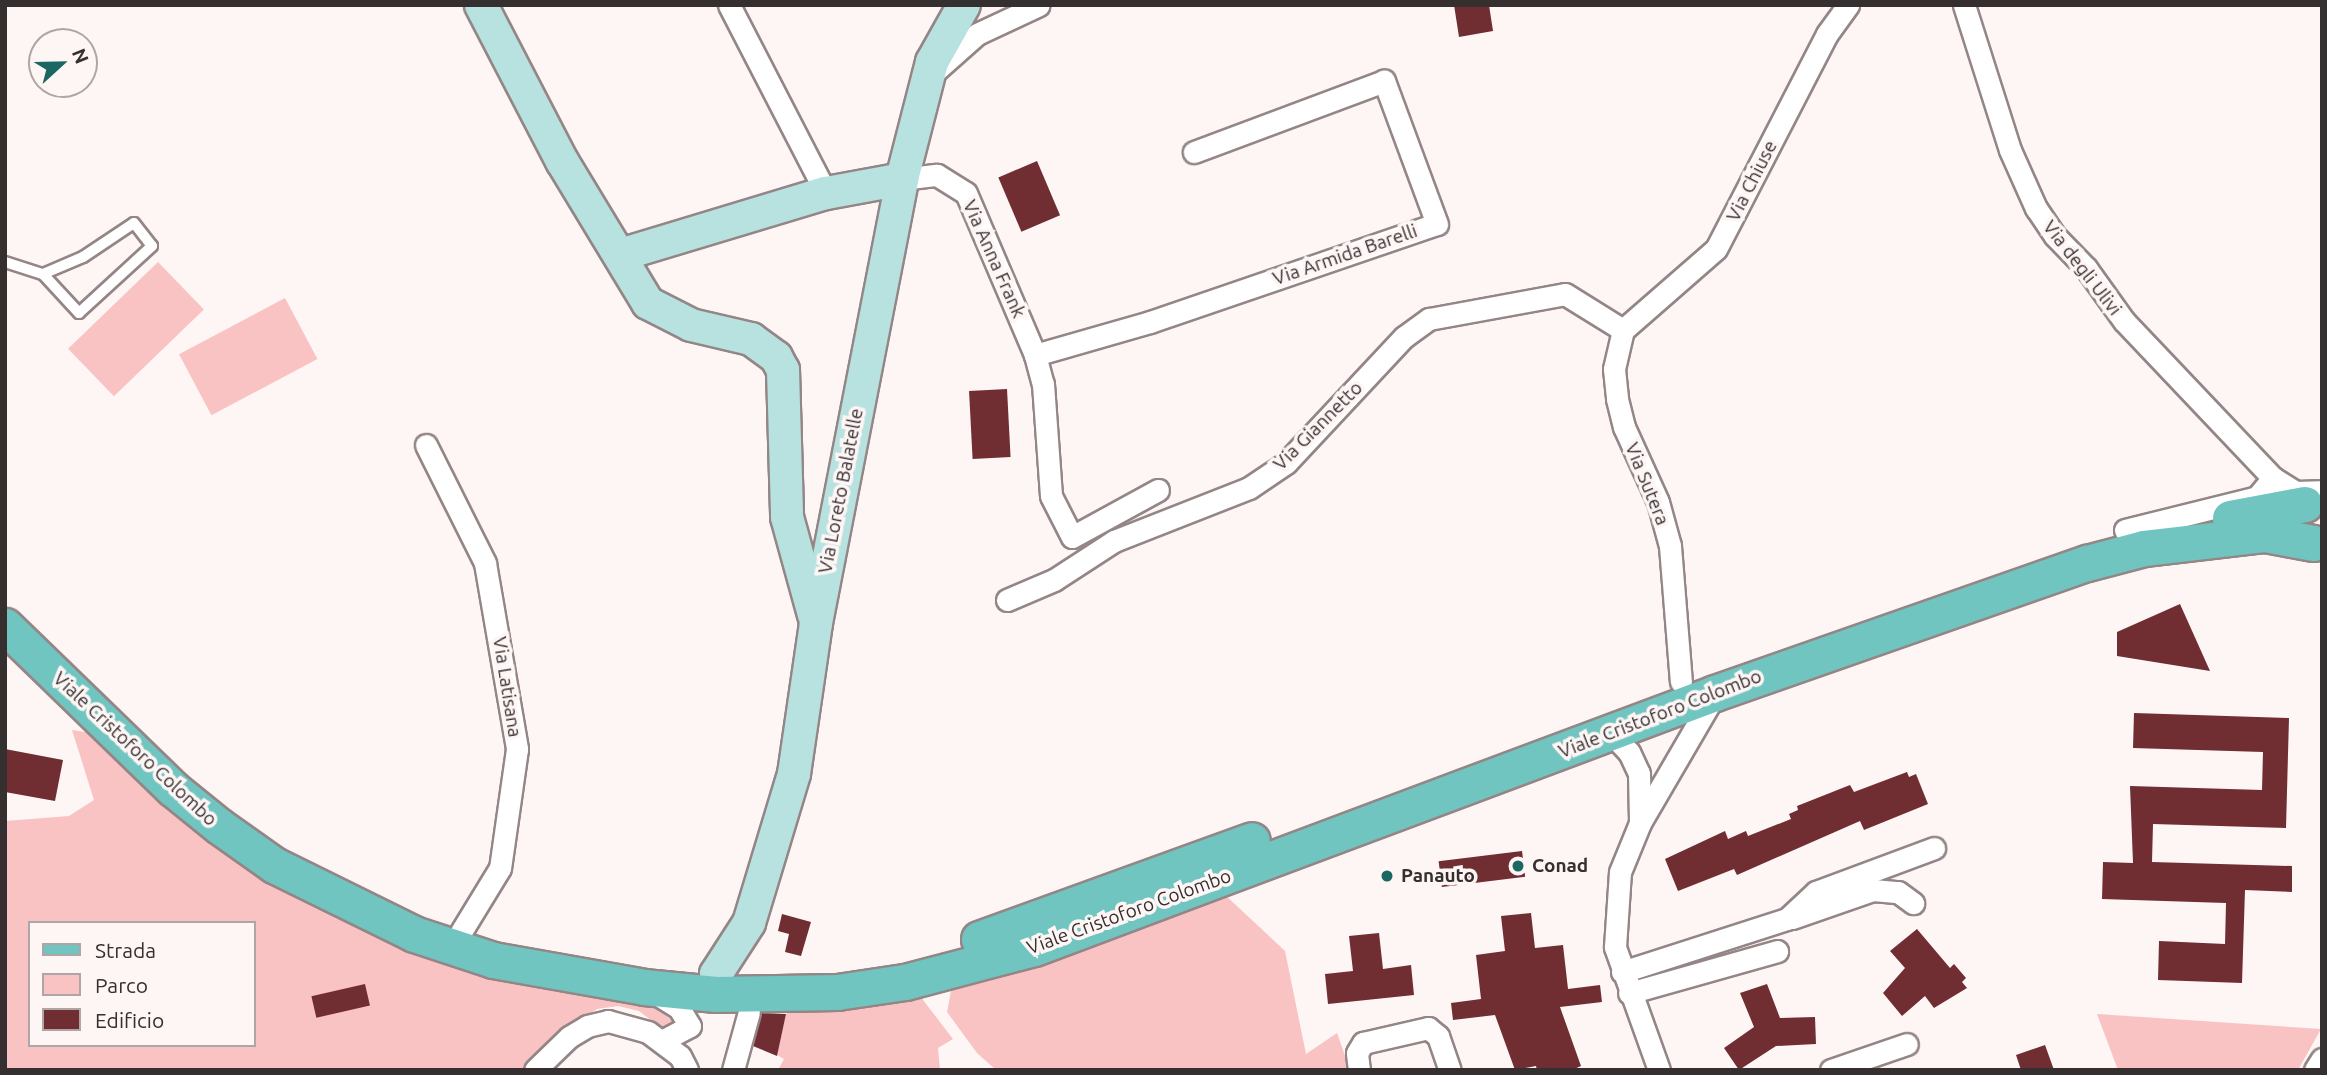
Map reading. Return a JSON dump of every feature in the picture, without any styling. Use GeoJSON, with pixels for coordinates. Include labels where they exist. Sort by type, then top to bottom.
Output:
{"type":"FeatureCollection","features":[{"type":"Feature","properties":{"kind":"main road","name":"Viale Cristoforo Colombo"},"geometry":{"type":"LineString","coordinates":[[5,626],[172,788],[274,865],[347,904],[467,951],[570,976],[644,987],[716,984],[892,961],[1015,928],[1986,571],[2125,530],[2255,516],[2298,492]]}},
{"type":"Feature","properties":{"kind":"main road"},"geometry":{"type":"LineString","coordinates":[[2298,492],[2302,523],[2319,548]]}},
{"type":"Feature","properties":{"kind":"main road","name":"Viale Cristoforo Colombo"},"geometry":{"type":"LineString","coordinates":[[5,609],[175,771],[244,825],[347,886],[461,932],[564,957],[716,984],[837,992],[972,967],[2001,589],[2132,551],[2265,534],[2319,548]]}},
{"type":"Feature","properties":{"kind":"street"},"geometry":{"type":"LineString","coordinates":[[481,5],[562,162],[648,303],[691,325],[751,338],[776,357],[783,370],[786,517],[816,623]]}},
{"type":"Feature","properties":{"kind":"street"},"geometry":{"type":"LineString","coordinates":[[729,5],[826,193]]}},
{"type":"Feature","properties":{"kind":"street","name":"Via Loreto Balatelle"},"geometry":{"type":"LineString","coordinates":[[716,984],[749,923],[774,847],[799,747],[816,623],[902,179],[926,80],[964,5]]}},
{"type":"Feature","properties":{"kind":"street"},"geometry":{"type":"LineString","coordinates":[[926,80],[978,34],[1039,5]]}},
{"type":"Feature","properties":{"kind":"street","name":"Via Chiuse"},"geometry":{"type":"LineString","coordinates":[[1623,330],[1716,249],[1827,34],[1848,5]]}},
{"type":"Feature","properties":{"kind":"street","name":"Via degli Ulivi"},"geometry":{"type":"LineString","coordinates":[[1964,5],[2010,150],[2036,208],[2124,321],[2298,492]]}},
{"type":"Feature","properties":{"kind":"street","name":"Via Armida Barelli"},"geometry":{"type":"LineString","coordinates":[[1035,355],[1150,322],[1437,224],[1384,81],[1194,152]]}},
{"type":"Feature","properties":{"kind":"street","name":"Via Anna Frank"},"geometry":{"type":"LineString","coordinates":[[620,255],[826,193],[902,179],[937,175],[966,193],[1035,355],[1043,384],[1051,496],[1072,537],[1079,562]]}},
{"type":"Feature","properties":{"kind":"street","name":"Via Giannetto"},"geometry":{"type":"LineString","coordinates":[[1007,600],[1054,580],[1114,541],[1249,488],[1286,463],[1404,337],[1429,319],[1565,294],[1623,330]]}},
{"type":"Feature","properties":{"kind":"street","name":"Via Sutera"},"geometry":{"type":"LineString","coordinates":[[1623,330],[1614,369],[1617,400],[1658,502],[1670,546],[1681,681]]}},
{"type":"Feature","properties":{"kind":"street","name":"Via Latisana"},"geometry":{"type":"LineString","coordinates":[[426,444],[485,563],[517,749],[500,868],[461,932]]}},
{"type":"Feature","properties":{"kind":"street"},"geometry":{"type":"LineString","coordinates":[[1072,537],[1158,490]]}},
{"type":"Feature","properties":{"kind":"street"},"geometry":{"type":"LineString","coordinates":[[1659,1070],[1629,993],[1615,947],[1620,872],[1640,823],[1715,693]]}},
{"type":"Feature","properties":{"kind":"street"},"geometry":{"type":"LineString","coordinates":[[1611,733],[1629,752],[1639,773],[1640,823]]}},
{"type":"Feature","properties":{"kind":"street"},"geometry":{"type":"LineString","coordinates":[[1787,919],[1816,892],[1934,848]]}},
{"type":"Feature","properties":{"kind":"street"},"geometry":{"type":"LineString","coordinates":[[1622,972],[1872,890],[1898,892],[1913,903]]}},
{"type":"Feature","properties":{"kind":"street"},"geometry":{"type":"LineString","coordinates":[[1629,993],[1777,951]]}},
{"type":"Feature","properties":{"kind":"street"},"geometry":{"type":"LineString","coordinates":[[662,1041],[690,1026],[716,984]]}},
{"type":"Feature","properties":{"kind":"street"},"geometry":{"type":"LineString","coordinates":[[644,987],[679,1008],[690,1026],[695,1070]]}},
{"type":"Feature","properties":{"kind":"street"},"geometry":{"type":"LineString","coordinates":[[733,1070],[749,1012]]}},
{"type":"Feature","properties":{"kind":"street"},"geometry":{"type":"LineString","coordinates":[[535,1070],[587,1026],[626,1023],[662,1041],[680,1056],[687,1070]]}},
{"type":"Feature","properties":{"kind":"street"},"geometry":{"type":"LineString","coordinates":[[1359,1070],[1357,1053],[1363,1043],[1428,1028],[1438,1036],[1450,1070]]}},
{"type":"Feature","properties":{"kind":"street"},"geometry":{"type":"LineString","coordinates":[[1831,1070],[1907,1044]]}},
{"type":"Feature","properties":{"kind":"street"},"geometry":{"type":"LineString","coordinates":[[2315,1070],[2322,1059]]}},
{"type":"Feature","properties":{"kind":"lane"},"geometry":{"type":"LineString","coordinates":[[5,262],[43,274],[79,313],[152,246],[134,223],[83,257],[43,274]]}},
{"type":"Feature","properties":{"kind":"green space"},"geometry":{"type":"Polygon","coordinates":[[[158,262],[204,309],[114,396],[68,349],[158,262]]]}},
{"type":"Feature","properties":{"kind":"green space"},"geometry":{"type":"Polygon","coordinates":[[[285,298],[317,359],[211,415],[179,354],[285,298]]]}},
{"type":"Feature","properties":{"kind":"green space"},"geometry":{"type":"Polygon","coordinates":[[[72,730],[98,734],[262,870],[651,1004],[674,1022],[664,1030],[639,1011],[618,1006],[597,1009],[548,1040],[525,1070],[5,1070],[5,821],[69,816],[94,800],[72,730]]]}},
{"type":"Feature","properties":{"kind":"green space"},"geometry":{"type":"Polygon","coordinates":[[[1224,894],[1285,951],[1306,1054],[1337,1033],[1350,1070],[996,1070],[977,1053],[947,1012],[952,986],[1224,894]]]}},
{"type":"Feature","properties":{"kind":"green space"},"geometry":{"type":"Polygon","coordinates":[[[902,992],[909,999],[920,996],[953,1039],[938,1048],[940,1070],[778,1070],[784,1059],[777,1055],[786,1014],[801,1005],[902,992]]]}},
{"type":"Feature","properties":{"kind":"green space"},"geometry":{"type":"Polygon","coordinates":[[[2097,1014],[2321,1029],[2298,1070],[2118,1070],[2097,1014]]]}},
{"type":"Feature","properties":{"kind":"building"},"geometry":{"type":"Polygon","coordinates":[[[1454,5],[1489,5],[1493,31],[1459,37],[1454,5]]]}},
{"type":"Feature","properties":{"kind":"building"},"geometry":{"type":"Polygon","coordinates":[[[1037,161],[1060,215],[1021,232],[998,177],[1037,161]]]}},
{"type":"Feature","properties":{"kind":"building"},"geometry":{"type":"Polygon","coordinates":[[[1007,389],[1011,457],[973,459],[969,391],[1007,389]]]}},
{"type":"Feature","properties":{"kind":"building"},"geometry":{"type":"Polygon","coordinates":[[[2180,604],[2210,671],[2117,656],[2117,632],[2180,604]]]}},
{"type":"Feature","properties":{"kind":"building"},"geometry":{"type":"Polygon","coordinates":[[[2134,713],[2289,718],[2286,828],[2153,824],[2152,862],[2292,866],[2292,892],[2245,890],[2242,983],[2158,980],[2159,941],[2225,944],[2226,903],[2102,899],[2103,862],[2133,863],[2130,786],[2262,790],[2263,752],[2133,748],[2134,713]]]}},
{"type":"Feature","properties":{"kind":"building"},"geometry":{"type":"Polygon","coordinates":[[[5,749],[63,760],[55,801],[5,792],[5,749]]]}},
{"type":"Feature","properties":{"kind":"building"},"geometry":{"type":"Polygon","coordinates":[[[1907,772],[1909,777],[1916,774],[1928,804],[1864,830],[1860,821],[1737,875],[1734,869],[1678,891],[1665,859],[1725,831],[1728,839],[1746,831],[1748,836],[1791,819],[1789,814],[1798,810],[1797,806],[1850,785],[1854,792],[1907,772]]]}},
{"type":"Feature","properties":{"kind":"building"},"geometry":{"type":"Polygon","coordinates":[[[1522,851],[1525,877],[1442,887],[1439,861],[1522,851]]]}},
{"type":"Feature","properties":{"kind":"building"},"geometry":{"type":"Polygon","coordinates":[[[1531,913],[1535,948],[1563,945],[1568,989],[1600,985],[1602,1002],[1560,1007],[1581,1066],[1572,1070],[1537,1070],[1536,1066],[1515,1070],[1495,1015],[1453,1020],[1451,1003],[1481,999],[1476,955],[1505,951],[1501,916],[1531,913]]]}},
{"type":"Feature","properties":{"kind":"building"},"geometry":{"type":"Polygon","coordinates":[[[782,914],[811,922],[801,956],[785,952],[789,934],[778,931],[782,914]]]}},
{"type":"Feature","properties":{"kind":"building"},"geometry":{"type":"Polygon","coordinates":[[[1917,929],[1950,968],[1954,964],[1966,978],[1962,982],[1967,988],[1934,1008],[1925,996],[1902,1016],[1883,993],[1905,968],[1890,951],[1917,929]]]}},
{"type":"Feature","properties":{"kind":"building"},"geometry":{"type":"Polygon","coordinates":[[[1379,933],[1383,969],[1411,965],[1414,995],[1328,1004],[1325,974],[1353,971],[1349,936],[1379,933]]]}},
{"type":"Feature","properties":{"kind":"building"},"geometry":{"type":"Polygon","coordinates":[[[365,984],[370,1005],[316,1018],[311,996],[365,984]]]}},
{"type":"Feature","properties":{"kind":"building"},"geometry":{"type":"Polygon","coordinates":[[[1767,984],[1780,1018],[1815,1017],[1816,1044],[1776,1046],[1739,1070],[1724,1048],[1754,1027],[1740,993],[1767,984]]]}},
{"type":"Feature","properties":{"kind":"building"},"geometry":{"type":"Polygon","coordinates":[[[762,1013],[786,1014],[777,1056],[753,1046],[762,1013]]]}},
{"type":"Feature","properties":{"kind":"building"},"geometry":{"type":"Polygon","coordinates":[[[2045,1045],[2054,1070],[2021,1070],[2016,1055],[2045,1045]]]}},
{"type":"Feature","properties":{"kind":"place","name":"Conad"},"geometry":{"type":"Point","coordinates":[1518,866]}},
{"type":"Feature","properties":{"kind":"place","name":"Panauto"},"geometry":{"type":"Point","coordinates":[1387,876]}}]}
